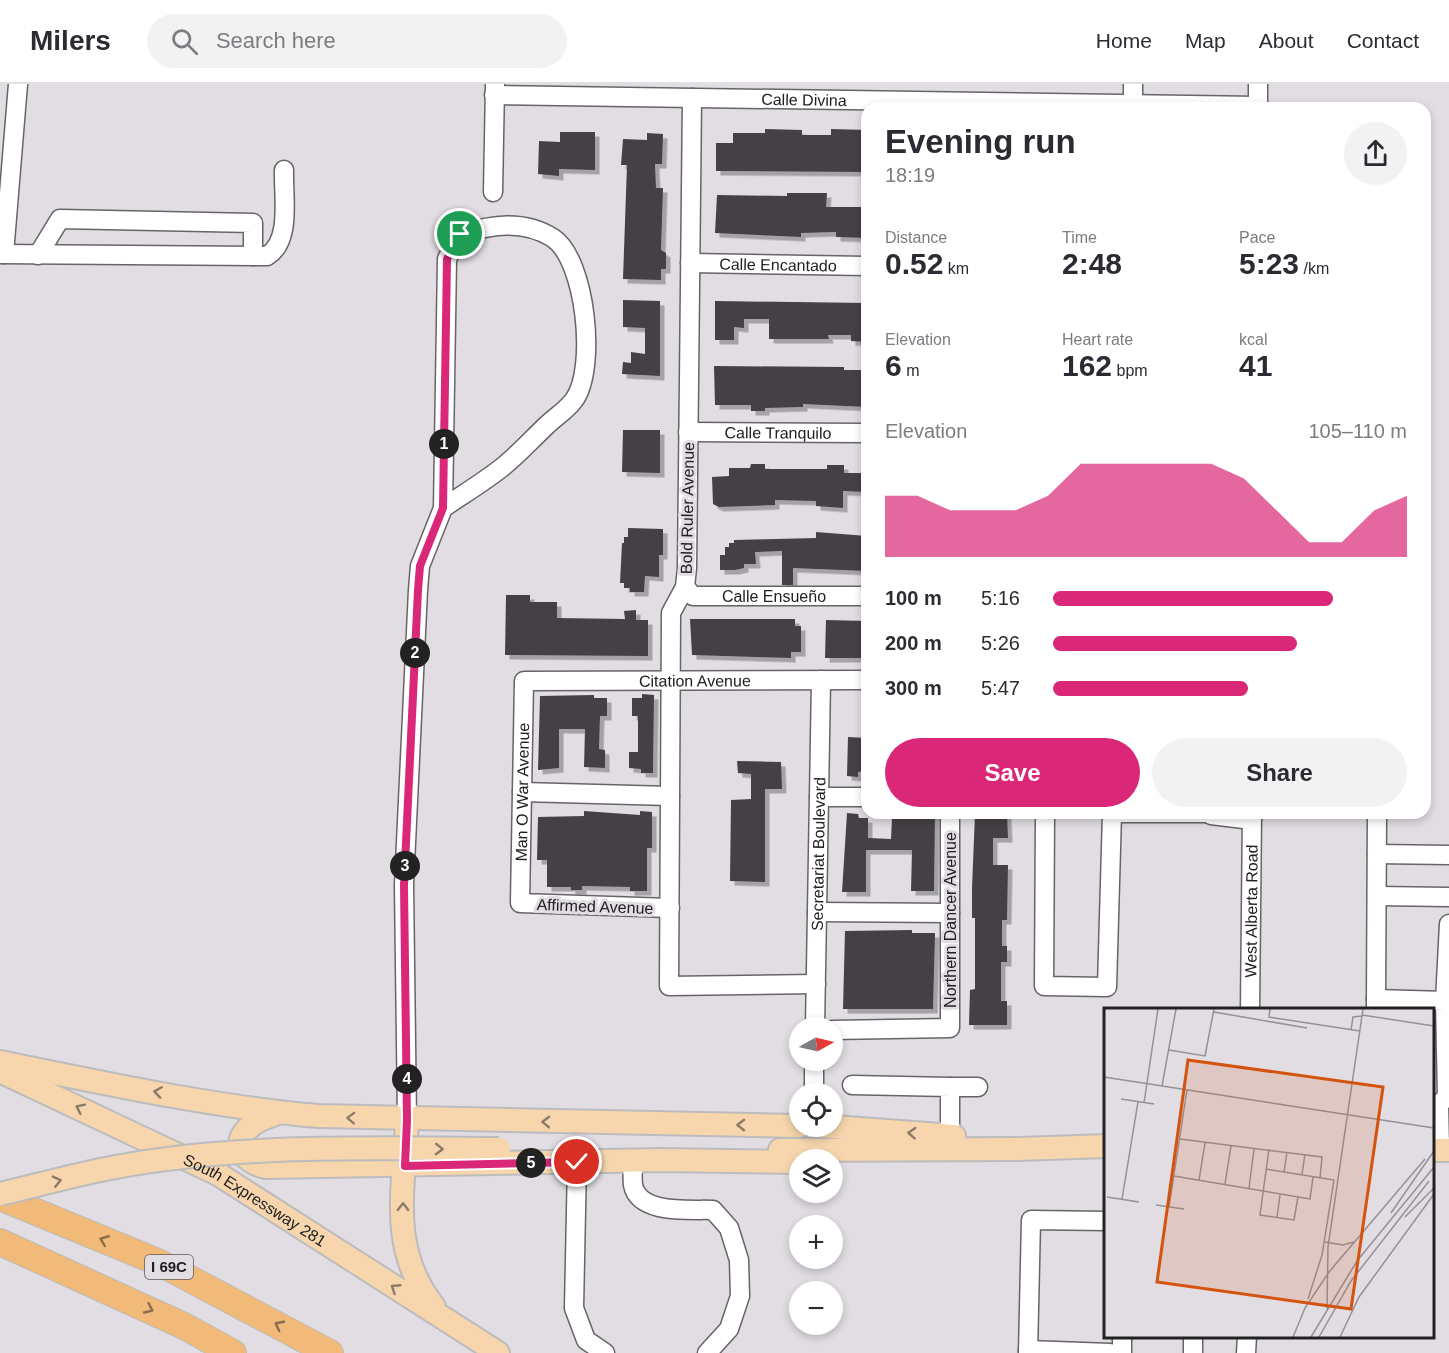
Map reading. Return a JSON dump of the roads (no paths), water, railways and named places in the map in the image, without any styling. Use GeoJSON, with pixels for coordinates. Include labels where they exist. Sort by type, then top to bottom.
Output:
{"type":"FeatureCollection","features":[{"type":"Feature","properties":{"kind":"highway","name":"I 69C"},"geometry":{"type":"LineString","coordinates":[[0,1195],[160,1263],[330,1353]]}},
{"type":"Feature","properties":{"kind":"highway"},"geometry":{"type":"LineString","coordinates":[[0,1242],[184,1326],[233,1353]]}},
{"type":"Feature","properties":{"kind":"main road"},"geometry":{"type":"LineString","coordinates":[[0,1062],[278,1113],[407,1120],[789,1126]]}},
{"type":"Feature","properties":{"kind":"main road","name":"South Expressway 281"},"geometry":{"type":"LineString","coordinates":[[0,1071],[218,1174],[498,1353]]}},
{"type":"Feature","properties":{"kind":"main road"},"geometry":{"type":"LineString","coordinates":[[278,1113],[253,1124],[244,1133],[241,1147],[243,1155],[251,1164],[266,1167],[633,1161],[789,1162]]}},
{"type":"Feature","properties":{"kind":"main road"},"geometry":{"type":"LineString","coordinates":[[407,1120],[402,1240],[408,1264],[420,1290],[442,1317]]}},
{"type":"Feature","properties":{"kind":"main road"},"geometry":{"type":"LineString","coordinates":[[843,1128],[1101,1146]]}},
{"type":"Feature","properties":{"kind":"main road"},"geometry":{"type":"LineString","coordinates":[[0,1195],[116,1167],[218,1155],[379,1148],[652,1152],[1019,1149],[1101,1146]]}},
{"type":"Feature","properties":{"kind":"main road"},"geometry":{"type":"LineString","coordinates":[[843,1161],[903,1161],[1019,1149]]}},
{"type":"Feature","properties":{"kind":"street"},"geometry":{"type":"LineString","coordinates":[[18,84],[7,142],[2,254],[267,256],[276,251],[282,240],[284,170]]}},
{"type":"Feature","properties":{"kind":"street"},"geometry":{"type":"LineString","coordinates":[[1133,84],[1133,102]]}},
{"type":"Feature","properties":{"kind":"street"},"geometry":{"type":"LineString","coordinates":[[1258,84],[1258,102]]}},
{"type":"Feature","properties":{"kind":"street"},"geometry":{"type":"LineString","coordinates":[[494,192],[495,90]]}},
{"type":"Feature","properties":{"kind":"street","name":"Calle Divina"},"geometry":{"type":"LineString","coordinates":[[495,90],[861,103]]}},
{"type":"Feature","properties":{"kind":"street","name":"Bold Ruler Avenue"},"geometry":{"type":"LineString","coordinates":[[692,98],[685,587],[671,613],[669,986],[816,984]]}},
{"type":"Feature","properties":{"kind":"street"},"geometry":{"type":"LineString","coordinates":[[38,255],[60,219],[253,223],[253,256]]}},
{"type":"Feature","properties":{"kind":"street"},"geometry":{"type":"LineString","coordinates":[[407,1120],[404,885],[420,566],[443,508],[447,259],[460,234],[492,225],[522,225],[552,237],[566,249],[579,287],[587,335],[586,368],[574,400],[501,468],[443,508]]}},
{"type":"Feature","properties":{"kind":"street","name":"Calle Encantado"},"geometry":{"type":"LineString","coordinates":[[690,263],[861,266]]}},
{"type":"Feature","properties":{"kind":"street","name":"Calle Tranquilo"},"geometry":{"type":"LineString","coordinates":[[688,432],[861,433]]}},
{"type":"Feature","properties":{"kind":"street","name":"Calle Ensueño"},"geometry":{"type":"LineString","coordinates":[[685,587],[693,596],[861,596]]}},
{"type":"Feature","properties":{"kind":"street","name":"Secretariat Boulevard"},"geometry":{"type":"LineString","coordinates":[[815,1017],[821,680]]}},
{"type":"Feature","properties":{"kind":"street","name":"Citation Avenue"},"geometry":{"type":"LineString","coordinates":[[524,681],[861,680]]}},
{"type":"Feature","properties":{"kind":"street","name":"Man O War Avenue"},"geometry":{"type":"LineString","coordinates":[[520,903],[524,681]]}},
{"type":"Feature","properties":{"kind":"street"},"geometry":{"type":"LineString","coordinates":[[522,792],[670,796]]}},
{"type":"Feature","properties":{"kind":"street"},"geometry":{"type":"LineString","coordinates":[[819,797],[861,797]]}},
{"type":"Feature","properties":{"kind":"street","name":"Northern Dancer Avenue"},"geometry":{"type":"LineString","coordinates":[[843,1030],[950,1028],[950,819]]}},
{"type":"Feature","properties":{"kind":"street"},"geometry":{"type":"LineString","coordinates":[[1045,819],[1044,986],[1107,987],[1112,819]]}},
{"type":"Feature","properties":{"kind":"street","name":"West Alberta Road"},"geometry":{"type":"LineString","coordinates":[[1250,1008],[1252,819]]}},
{"type":"Feature","properties":{"kind":"street"},"geometry":{"type":"LineString","coordinates":[[1377,819],[1376,1004],[1445,1001]]}},
{"type":"Feature","properties":{"kind":"street"},"geometry":{"type":"LineString","coordinates":[[1377,854],[1449,855]]}},
{"type":"Feature","properties":{"kind":"street"},"geometry":{"type":"LineString","coordinates":[[1377,896],[1449,897]]}},
{"type":"Feature","properties":{"kind":"street","name":"Affirmed Avenue"},"geometry":{"type":"LineString","coordinates":[[520,903],[670,908]]}},
{"type":"Feature","properties":{"kind":"street"},"geometry":{"type":"LineString","coordinates":[[817,912],[950,913]]}},
{"type":"Feature","properties":{"kind":"street"},"geometry":{"type":"LineString","coordinates":[[1440,1150],[1436,1104],[1447,1097],[1445,1001],[1449,924]]}},
{"type":"Feature","properties":{"kind":"street"},"geometry":{"type":"LineString","coordinates":[[852,1085],[978,1087]]}},
{"type":"Feature","properties":{"kind":"street"},"geometry":{"type":"LineString","coordinates":[[950,1087],[950,1136]]}},
{"type":"Feature","properties":{"kind":"street"},"geometry":{"type":"LineString","coordinates":[[633,1161],[633,1186],[641,1200],[652,1205],[714,1210],[729,1228],[739,1260],[740,1296],[729,1329],[706,1353]]}},
{"type":"Feature","properties":{"kind":"street"},"geometry":{"type":"LineString","coordinates":[[577,1162],[574,1308],[586,1341],[605,1353]]}},
{"type":"Feature","properties":{"kind":"street"},"geometry":{"type":"LineString","coordinates":[[1104,1221],[1031,1220],[1028,1352],[1110,1353]]}}]}
